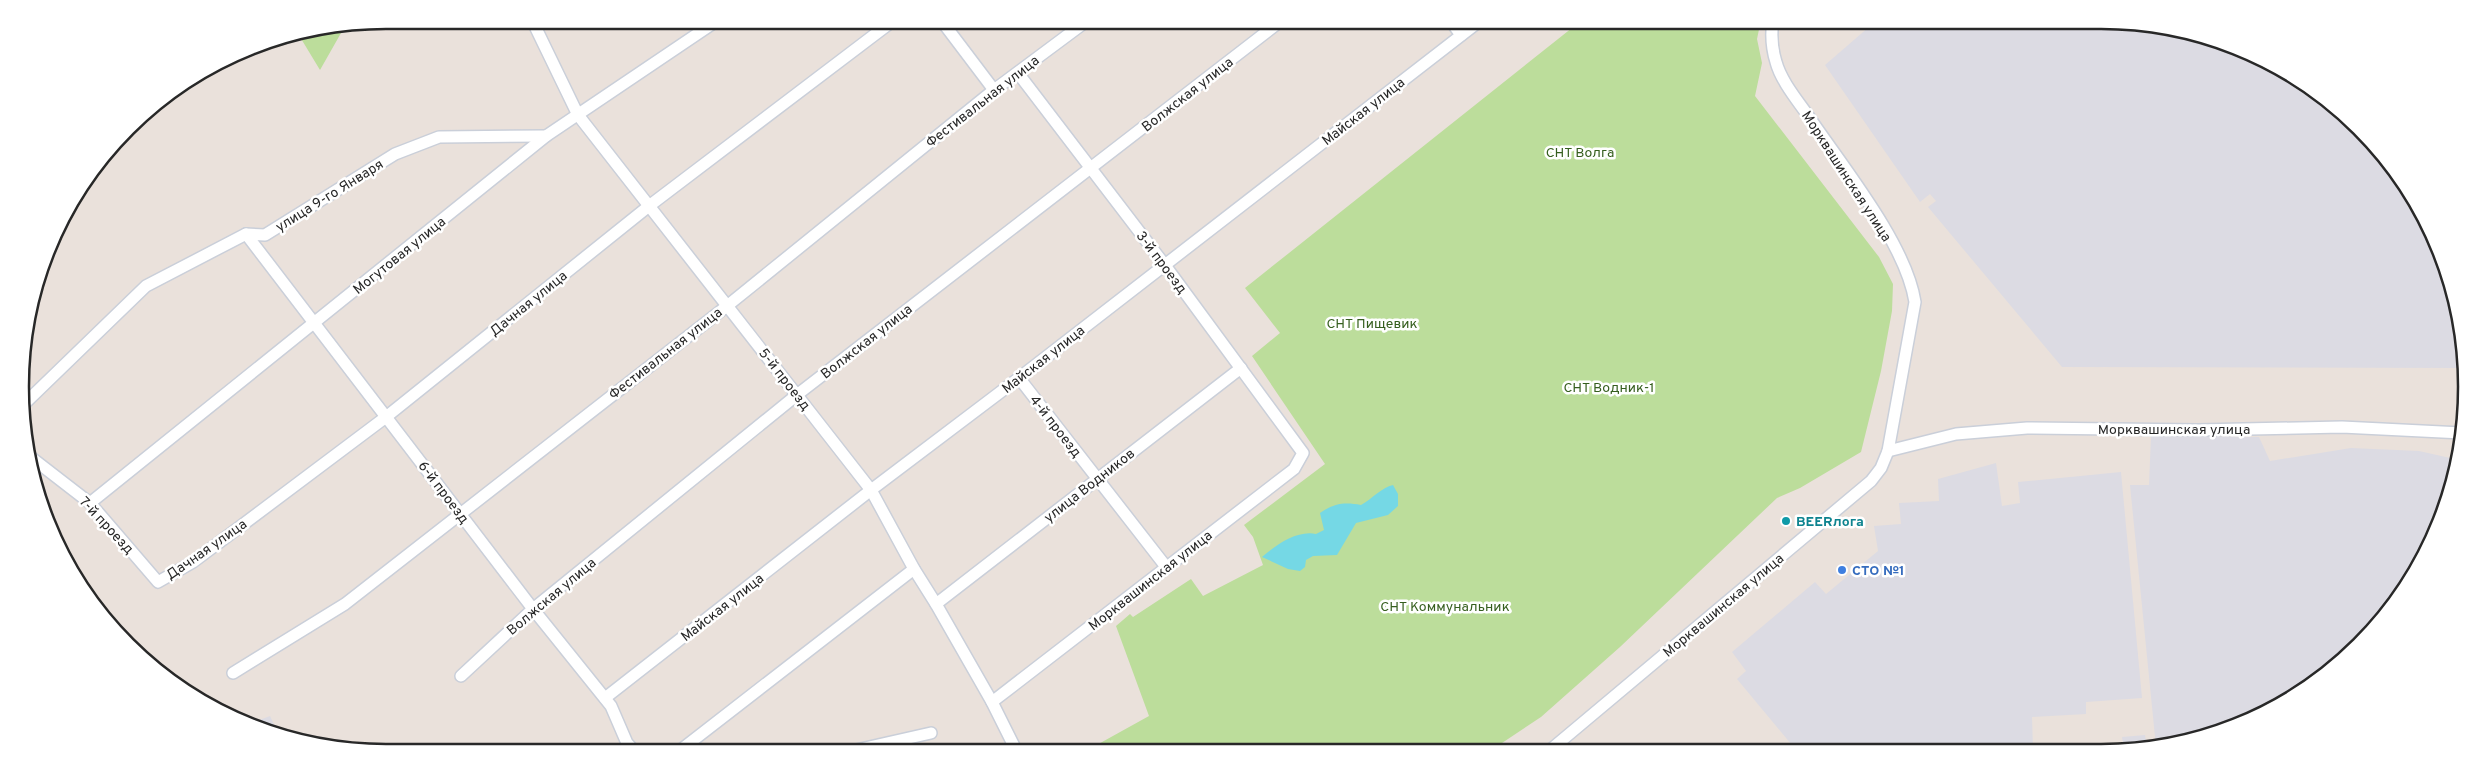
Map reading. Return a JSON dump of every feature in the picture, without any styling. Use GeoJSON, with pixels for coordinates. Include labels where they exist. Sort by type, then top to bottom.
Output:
{"type":"FeatureCollection","features":[{"type":"Feature","properties":{"kind":"street","name":"5-й проезд"},"geometry":{"type":"LineString","coordinates":[[536,29],[578,115],[798,394],[871,490],[914,569],[992,702],[1013,744]]}},
{"type":"Feature","properties":{"kind":"street","name":"Могутовая улица"},"geometry":{"type":"LineString","coordinates":[[90,503],[546,136],[705,29]]}},
{"type":"Feature","properties":{"kind":"street","name":"Дачная улица"},"geometry":{"type":"LineString","coordinates":[[158,582],[193,562],[386,417],[649,206],[882,29]]}},
{"type":"Feature","properties":{"kind":"street"},"geometry":{"type":"LineString","coordinates":[[948,29],[994,90]]}},
{"type":"Feature","properties":{"kind":"street","name":"Фестивальная улица"},"geometry":{"type":"LineString","coordinates":[[233,673],[345,604],[459,513],[727,306],[994,90],[1076,29]]}},
{"type":"Feature","properties":{"kind":"street","name":"Волжская улица"},"geometry":{"type":"LineString","coordinates":[[461,676],[533,609],[798,394],[1270,29]]}},
{"type":"Feature","properties":{"kind":"street"},"geometry":{"type":"LineString","coordinates":[[1457,29],[1461,35]]}},
{"type":"Feature","properties":{"kind":"street","name":"Майская улица"},"geometry":{"type":"LineString","coordinates":[[605,698],[871,490],[1019,378],[1469,29]]}},
{"type":"Feature","properties":{"kind":"street","name":"Морквашинская улица"},"geometry":{"type":"LineString","coordinates":[[1556,744],[1870,482],[1881,468],[1888,451],[1915,302],[1912,284],[1906,267],[1871,208],[1791,90],[1776,63],[1772,41],[1773,29]]}},
{"type":"Feature","properties":{"kind":"street","name":"3-й проезд"},"geometry":{"type":"LineString","coordinates":[[1018,73],[1164,264],[1303,453]]}},
{"type":"Feature","properties":{"kind":"street","name":"улица 9-го Января"},"geometry":{"type":"LineString","coordinates":[[30,399],[146,286],[246,234],[265,235],[395,154],[439,137],[546,136]]}},
{"type":"Feature","properties":{"kind":"street","name":"6-й проезд"},"geometry":{"type":"LineString","coordinates":[[246,234],[533,609],[605,698],[611,706],[629,744]]}},
{"type":"Feature","properties":{"kind":"street","name":"улица Водников"},"geometry":{"type":"LineString","coordinates":[[936,604],[1241,368]]}},
{"type":"Feature","properties":{"kind":"street","name":"4-й проезд"},"geometry":{"type":"LineString","coordinates":[[1019,378],[1167,568]]}},
{"type":"Feature","properties":{"kind":"street","name":"Морквашинская улица"},"geometry":{"type":"LineString","coordinates":[[1888,451],[1956,434],[2027,428],[2198,430],[2342,427],[2455,433]]}},
{"type":"Feature","properties":{"kind":"street","name":"Морквашинская улица"},"geometry":{"type":"LineString","coordinates":[[992,702],[1294,469],[1303,453]]}},
{"type":"Feature","properties":{"kind":"street","name":"7-й проезд"},"geometry":{"type":"LineString","coordinates":[[37,462],[90,503],[158,582]]}},
{"type":"Feature","properties":{"kind":"street"},"geometry":{"type":"LineString","coordinates":[[688,744],[914,569]]}},
{"type":"Feature","properties":{"kind":"street"},"geometry":{"type":"LineString","coordinates":[[882,744],[931,733]]}},
{"type":"Feature","properties":{"kind":"shaded area"},"geometry":{"type":"Polygon","coordinates":[[[1867,29],[2100,29],[2147,32],[2193,41],[2237,56],[2259,66],[2299,89],[2336,118],[2369,151],[2398,188],[2421,228],[2439,272],[2451,317],[2457,368],[2062,367],[1928,207],[1936,201],[1930,194],[1920,202],[1825,65],[1867,29]]]}},
{"type":"Feature","properties":{"kind":"shaded area"},"geometry":{"type":"Polygon","coordinates":[[[2151,436],[2259,437],[2270,461],[2351,448],[2419,451],[2451,458],[2439,501],[2421,545],[2398,585],[2353,639],[2299,684],[2259,707],[2237,717],[2193,732],[2155,740],[2130,485],[2149,485],[2151,436]]]}},
{"type":"Feature","properties":{"kind":"shaded area"},"geometry":{"type":"Polygon","coordinates":[[[1996,463],[2002,506],[2020,503],[2018,482],[2121,472],[2142,698],[2086,702],[2086,714],[2032,717],[2033,744],[1791,744],[1737,679],[1746,671],[1732,652],[1815,582],[1826,594],[1878,551],[1874,526],[1901,524],[1899,503],[1939,501],[1938,479],[1996,463]]]}},
{"type":"Feature","properties":{"kind":"shaded area"},"geometry":{"type":"Polygon","coordinates":[[[270,716],[275,726],[272,725],[259,720],[270,716]]]}},
{"type":"Feature","properties":{"kind":"shaded area"},"geometry":{"type":"Polygon","coordinates":[[[2145,735],[2146,741],[2123,743],[2122,737],[2145,735]]]}},
{"type":"Feature","properties":{"kind":"green space"},"geometry":{"type":"Polygon","coordinates":[[[1571,29],[1759,29],[1757,39],[1762,63],[1755,96],[1879,257],[1893,284],[1892,311],[1881,371],[1861,452],[1800,488],[1777,498],[1620,647],[1541,717],[1500,744],[1098,744],[1149,716],[1116,626],[1130,614],[1133,617],[1191,579],[1203,596],[1263,565],[1253,537],[1244,525],[1325,464],[1252,356],[1280,333],[1245,288],[1571,29]]]}},
{"type":"Feature","properties":{"kind":"green space"},"geometry":{"type":"Polygon","coordinates":[[[342,32],[320,70],[301,39],[342,32]]]}},
{"type":"Feature","properties":{"kind":"water"},"geometry":{"type":"Polygon","coordinates":[[[1393,485],[1398,494],[1398,506],[1388,515],[1356,523],[1337,555],[1313,556],[1306,560],[1305,567],[1300,571],[1288,569],[1262,557],[1280,543],[1294,536],[1309,533],[1316,534],[1324,530],[1320,513],[1330,507],[1340,504],[1361,505],[1385,488],[1393,485]]]}},
{"type":"Feature","properties":{"kind":"place","name":"BEERлога"},"geometry":{"type":"Point","coordinates":[1786,521]}},
{"type":"Feature","properties":{"kind":"place","name":"СТО №1"},"geometry":{"type":"Point","coordinates":[1842,570]}},
{"type":"Feature","properties":{"kind":"park label","name":"СНТ Волга"},"geometry":{"type":"Point","coordinates":[1580,152]}},
{"type":"Feature","properties":{"kind":"park label","name":"СНТ Пищевик"},"geometry":{"type":"Point","coordinates":[1372,323]}},
{"type":"Feature","properties":{"kind":"park label","name":"СНТ Водник-1"},"geometry":{"type":"Point","coordinates":[1609,387]}},
{"type":"Feature","properties":{"kind":"park label","name":"СНТ Коммунальник"},"geometry":{"type":"Point","coordinates":[1445,606]}}]}
